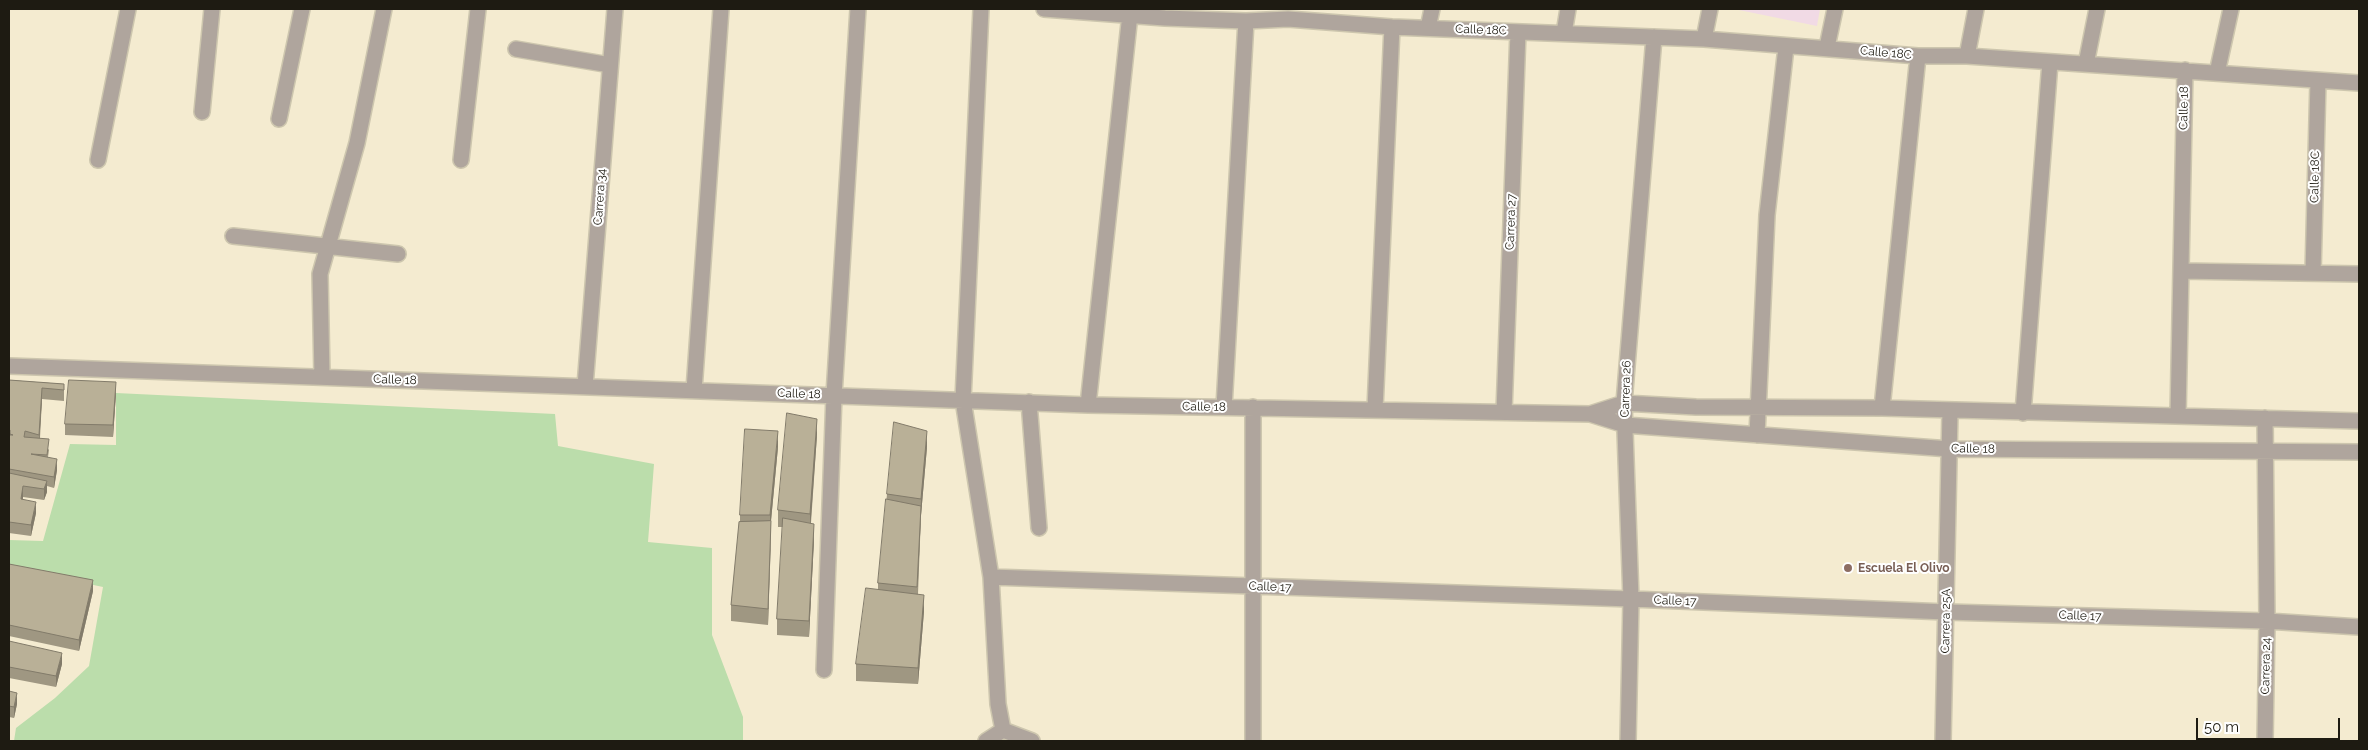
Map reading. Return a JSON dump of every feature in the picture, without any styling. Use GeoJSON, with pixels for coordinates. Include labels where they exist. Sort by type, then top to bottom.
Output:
{"type":"FeatureCollection","features":[{"type":"Feature","properties":{"kind":"street"},"geometry":{"type":"LineString","coordinates":[[98,160],[128,9]]}},
{"type":"Feature","properties":{"kind":"street"},"geometry":{"type":"LineString","coordinates":[[202,112],[212,9]]}},
{"type":"Feature","properties":{"kind":"street"},"geometry":{"type":"LineString","coordinates":[[279,120],[302,9]]}},
{"type":"Feature","properties":{"kind":"street"},"geometry":{"type":"LineString","coordinates":[[322,377],[320,274],[357,143],[384,9]]}},
{"type":"Feature","properties":{"kind":"street"},"geometry":{"type":"LineString","coordinates":[[461,160],[478,9]]}},
{"type":"Feature","properties":{"kind":"street","name":"Carrera 34"},"geometry":{"type":"LineString","coordinates":[[585,386],[614,9]]}},
{"type":"Feature","properties":{"kind":"street"},"geometry":{"type":"LineString","coordinates":[[694,390],[721,9]]}},
{"type":"Feature","properties":{"kind":"street"},"geometry":{"type":"LineString","coordinates":[[824,670],[834,395],[858,9]]}},
{"type":"Feature","properties":{"kind":"street"},"geometry":{"type":"LineString","coordinates":[[981,9],[963,400],[991,577],[998,704],[1003,730]]}},
{"type":"Feature","properties":{"kind":"street","name":"Calle 18C"},"geometry":{"type":"LineString","coordinates":[[1044,9],[1130,14],[1165,13],[1246,21],[1289,14],[1392,27],[1704,39],[1786,47],[1827,47],[1918,56],[1967,56],[2359,82]]}},
{"type":"Feature","properties":{"kind":"street"},"geometry":{"type":"LineString","coordinates":[[1428,28],[1432,9]]}},
{"type":"Feature","properties":{"kind":"street"},"geometry":{"type":"LineString","coordinates":[[1564,33],[1568,9]]}},
{"type":"Feature","properties":{"kind":"street"},"geometry":{"type":"LineString","coordinates":[[1704,39],[1710,9]]}},
{"type":"Feature","properties":{"kind":"street"},"geometry":{"type":"LineString","coordinates":[[1827,47],[1835,9]]}},
{"type":"Feature","properties":{"kind":"street"},"geometry":{"type":"LineString","coordinates":[[1967,56],[1976,9]]}},
{"type":"Feature","properties":{"kind":"street"},"geometry":{"type":"LineString","coordinates":[[2086,64],[2097,9]]}},
{"type":"Feature","properties":{"kind":"street"},"geometry":{"type":"LineString","coordinates":[[2217,73],[2231,9]]}},
{"type":"Feature","properties":{"kind":"street"},"geometry":{"type":"LineString","coordinates":[[1088,405],[1130,14]]}},
{"type":"Feature","properties":{"kind":"street"},"geometry":{"type":"LineString","coordinates":[[1224,407],[1246,21]]}},
{"type":"Feature","properties":{"kind":"street"},"geometry":{"type":"LineString","coordinates":[[1375,409],[1392,27]]}},
{"type":"Feature","properties":{"kind":"street","name":"Carrera 27"},"geometry":{"type":"LineString","coordinates":[[1504,412],[1518,32]]}},
{"type":"Feature","properties":{"kind":"street","name":"Carrera 26"},"geometry":{"type":"LineString","coordinates":[[1628,741],[1631,599],[1624,403],[1654,37]]}},
{"type":"Feature","properties":{"kind":"street"},"geometry":{"type":"LineString","coordinates":[[1758,435],[1767,215],[1786,47]]}},
{"type":"Feature","properties":{"kind":"street"},"geometry":{"type":"LineString","coordinates":[[516,49],[610,65]]}},
{"type":"Feature","properties":{"kind":"street","name":"Calle 18C"},"geometry":{"type":"LineString","coordinates":[[1882,408],[1918,56]]}},
{"type":"Feature","properties":{"kind":"street"},"geometry":{"type":"LineString","coordinates":[[2023,412],[2050,62]]}},
{"type":"Feature","properties":{"kind":"street","name":"Calle 18"},"geometry":{"type":"LineString","coordinates":[[2178,416],[2185,70]]}},
{"type":"Feature","properties":{"kind":"street","name":"Calle 18C"},"geometry":{"type":"LineString","coordinates":[[2313,273],[2318,80]]}},
{"type":"Feature","properties":{"kind":"street"},"geometry":{"type":"LineString","coordinates":[[232,236],[398,254]]}},
{"type":"Feature","properties":{"kind":"street"},"geometry":{"type":"LineString","coordinates":[[2181,271],[2359,274]]}},
{"type":"Feature","properties":{"kind":"street","name":"Calle 18"},"geometry":{"type":"LineString","coordinates":[[9,366],[1088,405],[1590,414],[1625,425],[1950,449],[2359,452]]}},
{"type":"Feature","properties":{"kind":"street"},"geometry":{"type":"LineString","coordinates":[[1029,402],[1039,528]]}},
{"type":"Feature","properties":{"kind":"street","name":"Calle 18"},"geometry":{"type":"LineString","coordinates":[[1590,414],[1624,403],[1696,407],[1882,408],[2359,420]]}},
{"type":"Feature","properties":{"kind":"street"},"geometry":{"type":"LineString","coordinates":[[1252,407],[1253,741]]}},
{"type":"Feature","properties":{"kind":"street","name":"Carrera 25A"},"geometry":{"type":"LineString","coordinates":[[1943,741],[1950,411]]}},
{"type":"Feature","properties":{"kind":"street","name":"Carrera 24"},"geometry":{"type":"LineString","coordinates":[[2265,418],[2267,621],[2265,741]]}},
{"type":"Feature","properties":{"kind":"street","name":"Calle 17"},"geometry":{"type":"LineString","coordinates":[[991,577],[1946,612],[2267,621],[2359,627]]}},
{"type":"Feature","properties":{"kind":"street"},"geometry":{"type":"LineString","coordinates":[[986,741],[1003,730]]}},
{"type":"Feature","properties":{"kind":"street"},"geometry":{"type":"LineString","coordinates":[[1003,730],[1032,741]]}},
{"type":"Feature","properties":{"kind":"shaded area"},"geometry":{"type":"Polygon","coordinates":[[[1734,9],[1820,9],[1817,26],[1734,9]]]}},
{"type":"Feature","properties":{"kind":"green space"},"geometry":{"type":"Polygon","coordinates":[[[116,393],[555,414],[558,446],[654,464],[648,542],[712,548],[712,635],[743,717],[743,741],[14,741],[16,728],[55,698],[89,666],[103,587],[9,567],[9,540],[43,541],[70,444],[116,445],[116,393]]]}},
{"type":"Feature","properties":{"kind":"building"},"geometry":{"type":"Polygon","coordinates":[[[9,380],[64,384],[64,390],[42,388],[39,435],[25,431],[24,437],[49,439],[47,455],[31,454],[57,459],[54,477],[9,469],[9,435],[13,435],[10,434],[9,430],[9,380]]]}},
{"type":"Feature","properties":{"kind":"building"},"geometry":{"type":"Polygon","coordinates":[[[69,380],[116,382],[113,425],[65,424],[69,380]]]}},
{"type":"Feature","properties":{"kind":"building"},"geometry":{"type":"Polygon","coordinates":[[[787,413],[817,419],[810,514],[778,510],[787,413]]]}},
{"type":"Feature","properties":{"kind":"building"},"geometry":{"type":"Polygon","coordinates":[[[894,422],[927,431],[921,499],[887,494],[894,422]]]}},
{"type":"Feature","properties":{"kind":"building"},"geometry":{"type":"Polygon","coordinates":[[[745,429],[778,431],[770,515],[740,515],[745,429]]]}},
{"type":"Feature","properties":{"kind":"building"},"geometry":{"type":"Polygon","coordinates":[[[9,473],[47,481],[44,489],[23,486],[21,499],[36,502],[31,525],[9,522],[9,473]]]}},
{"type":"Feature","properties":{"kind":"building"},"geometry":{"type":"Polygon","coordinates":[[[886,499],[921,506],[917,587],[878,583],[886,499]]]}},
{"type":"Feature","properties":{"kind":"building"},"geometry":{"type":"Polygon","coordinates":[[[783,518],[814,524],[809,621],[777,619],[783,518]]]}},
{"type":"Feature","properties":{"kind":"building"},"geometry":{"type":"Polygon","coordinates":[[[771,521],[768,609],[731,605],[739,522],[771,521]]]}},
{"type":"Feature","properties":{"kind":"building"},"geometry":{"type":"Polygon","coordinates":[[[9,564],[93,580],[79,640],[9,625],[9,564]]]}},
{"type":"Feature","properties":{"kind":"building"},"geometry":{"type":"Polygon","coordinates":[[[866,588],[924,595],[918,668],[856,664],[866,588]]]}},
{"type":"Feature","properties":{"kind":"building"},"geometry":{"type":"Polygon","coordinates":[[[9,641],[62,653],[56,676],[9,667],[9,641]]]}},
{"type":"Feature","properties":{"kind":"building"},"geometry":{"type":"Polygon","coordinates":[[[9,691],[17,693],[14,707],[9,706],[9,691]]]}},
{"type":"Feature","properties":{"kind":"place","name":"Escuela El Olivo"},"geometry":{"type":"Point","coordinates":[1848,568]}}]}
